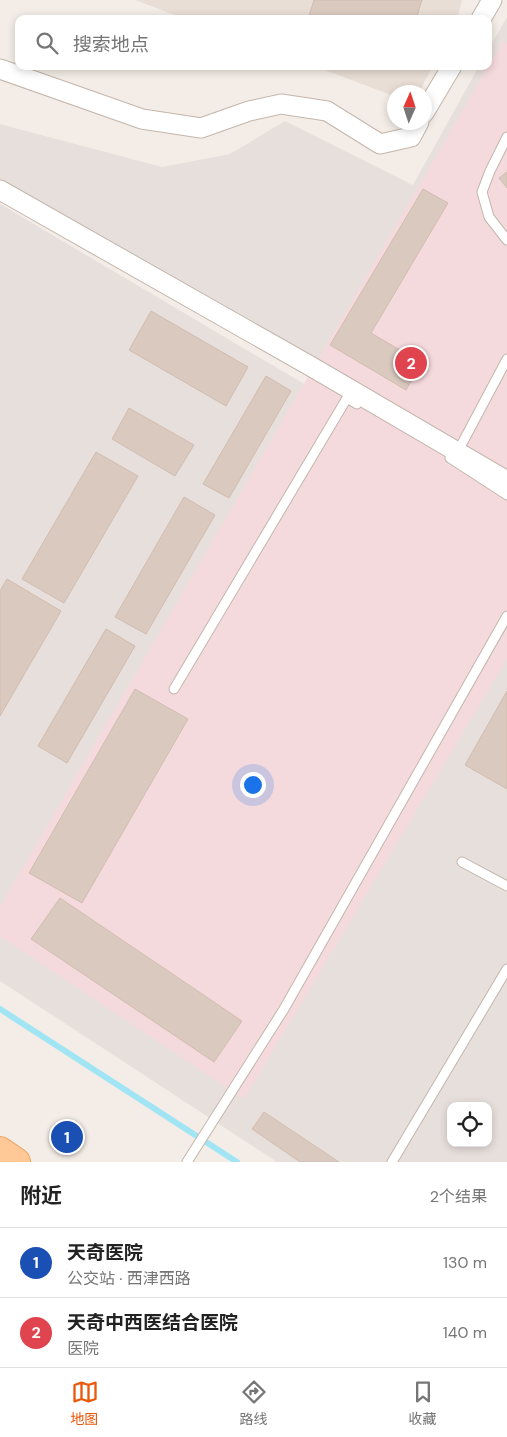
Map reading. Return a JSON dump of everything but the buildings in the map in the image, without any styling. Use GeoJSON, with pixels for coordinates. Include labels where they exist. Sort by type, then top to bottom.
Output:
{"type":"FeatureCollection","features":[{"type":"Feature","properties":{"kind":"main road"},"geometry":{"type":"LineString","coordinates":[[0,1151],[16,1162]]}},
{"type":"Feature","properties":{"kind":"street"},"geometry":{"type":"LineString","coordinates":[[483,15],[492,0]]}},
{"type":"Feature","properties":{"kind":"street"},"geometry":{"type":"LineString","coordinates":[[0,69],[142,119],[201,128],[249,111],[281,104],[327,111],[380,144],[411,137],[415,130]]}},
{"type":"Feature","properties":{"kind":"street"},"geometry":{"type":"LineString","coordinates":[[432,100],[450,70]]}},
{"type":"Feature","properties":{"kind":"street"},"geometry":{"type":"LineString","coordinates":[[0,190],[294,357],[455,456],[507,481]]}},
{"type":"Feature","properties":{"kind":"lane"},"geometry":{"type":"LineString","coordinates":[[507,137],[490,170],[482,192],[488,217],[507,240]]}},
{"type":"Feature","properties":{"kind":"lane"},"geometry":{"type":"LineString","coordinates":[[455,456],[507,359]]}},
{"type":"Feature","properties":{"kind":"lane"},"geometry":{"type":"LineString","coordinates":[[174,689],[347,398],[455,456],[507,494]]}},
{"type":"Feature","properties":{"kind":"lane"},"geometry":{"type":"LineString","coordinates":[[187,1162],[284,1009],[507,616]]}},
{"type":"Feature","properties":{"kind":"lane"},"geometry":{"type":"LineString","coordinates":[[462,862],[507,886]]}},
{"type":"Feature","properties":{"kind":"lane"},"geometry":{"type":"LineString","coordinates":[[392,1162],[507,969]]}},
{"type":"Feature","properties":{"kind":"shaded area"},"geometry":{"type":"Polygon","coordinates":[[[135,0],[462,0],[458,15],[174,15],[135,0]]]}},
{"type":"Feature","properties":{"kind":"shaded area"},"geometry":{"type":"Polygon","coordinates":[[[507,17],[507,480],[0,201],[0,124],[162,167],[230,154],[285,121],[413,185],[477,70],[492,70],[492,43],[507,17]]]}},
{"type":"Feature","properties":{"kind":"shaded area"},"geometry":{"type":"Polygon","coordinates":[[[503,41],[507,44],[507,659],[244,1099],[0,936],[0,907],[486,70],[492,70],[492,60],[503,41]]]}},
{"type":"Feature","properties":{"kind":"shaded area"},"geometry":{"type":"Polygon","coordinates":[[[325,70],[431,70],[423,85],[387,85],[387,93],[325,70]]]}},
{"type":"Feature","properties":{"kind":"shaded area"},"geometry":{"type":"Polygon","coordinates":[[[0,204],[507,504],[507,1162],[277,1162],[0,981],[0,204]]]}},
{"type":"Feature","properties":{"kind":"waterway"},"geometry":{"type":"LineString","coordinates":[[0,1009],[237,1162]]}},
{"type":"Feature","properties":{"kind":"place","name":"天奇中西医结合医院"},"geometry":{"type":"Point","coordinates":[411,363]}},
{"type":"Feature","properties":{"kind":"place","name":"天奇医院"},"geometry":{"type":"Point","coordinates":[67,1137]}}]}
